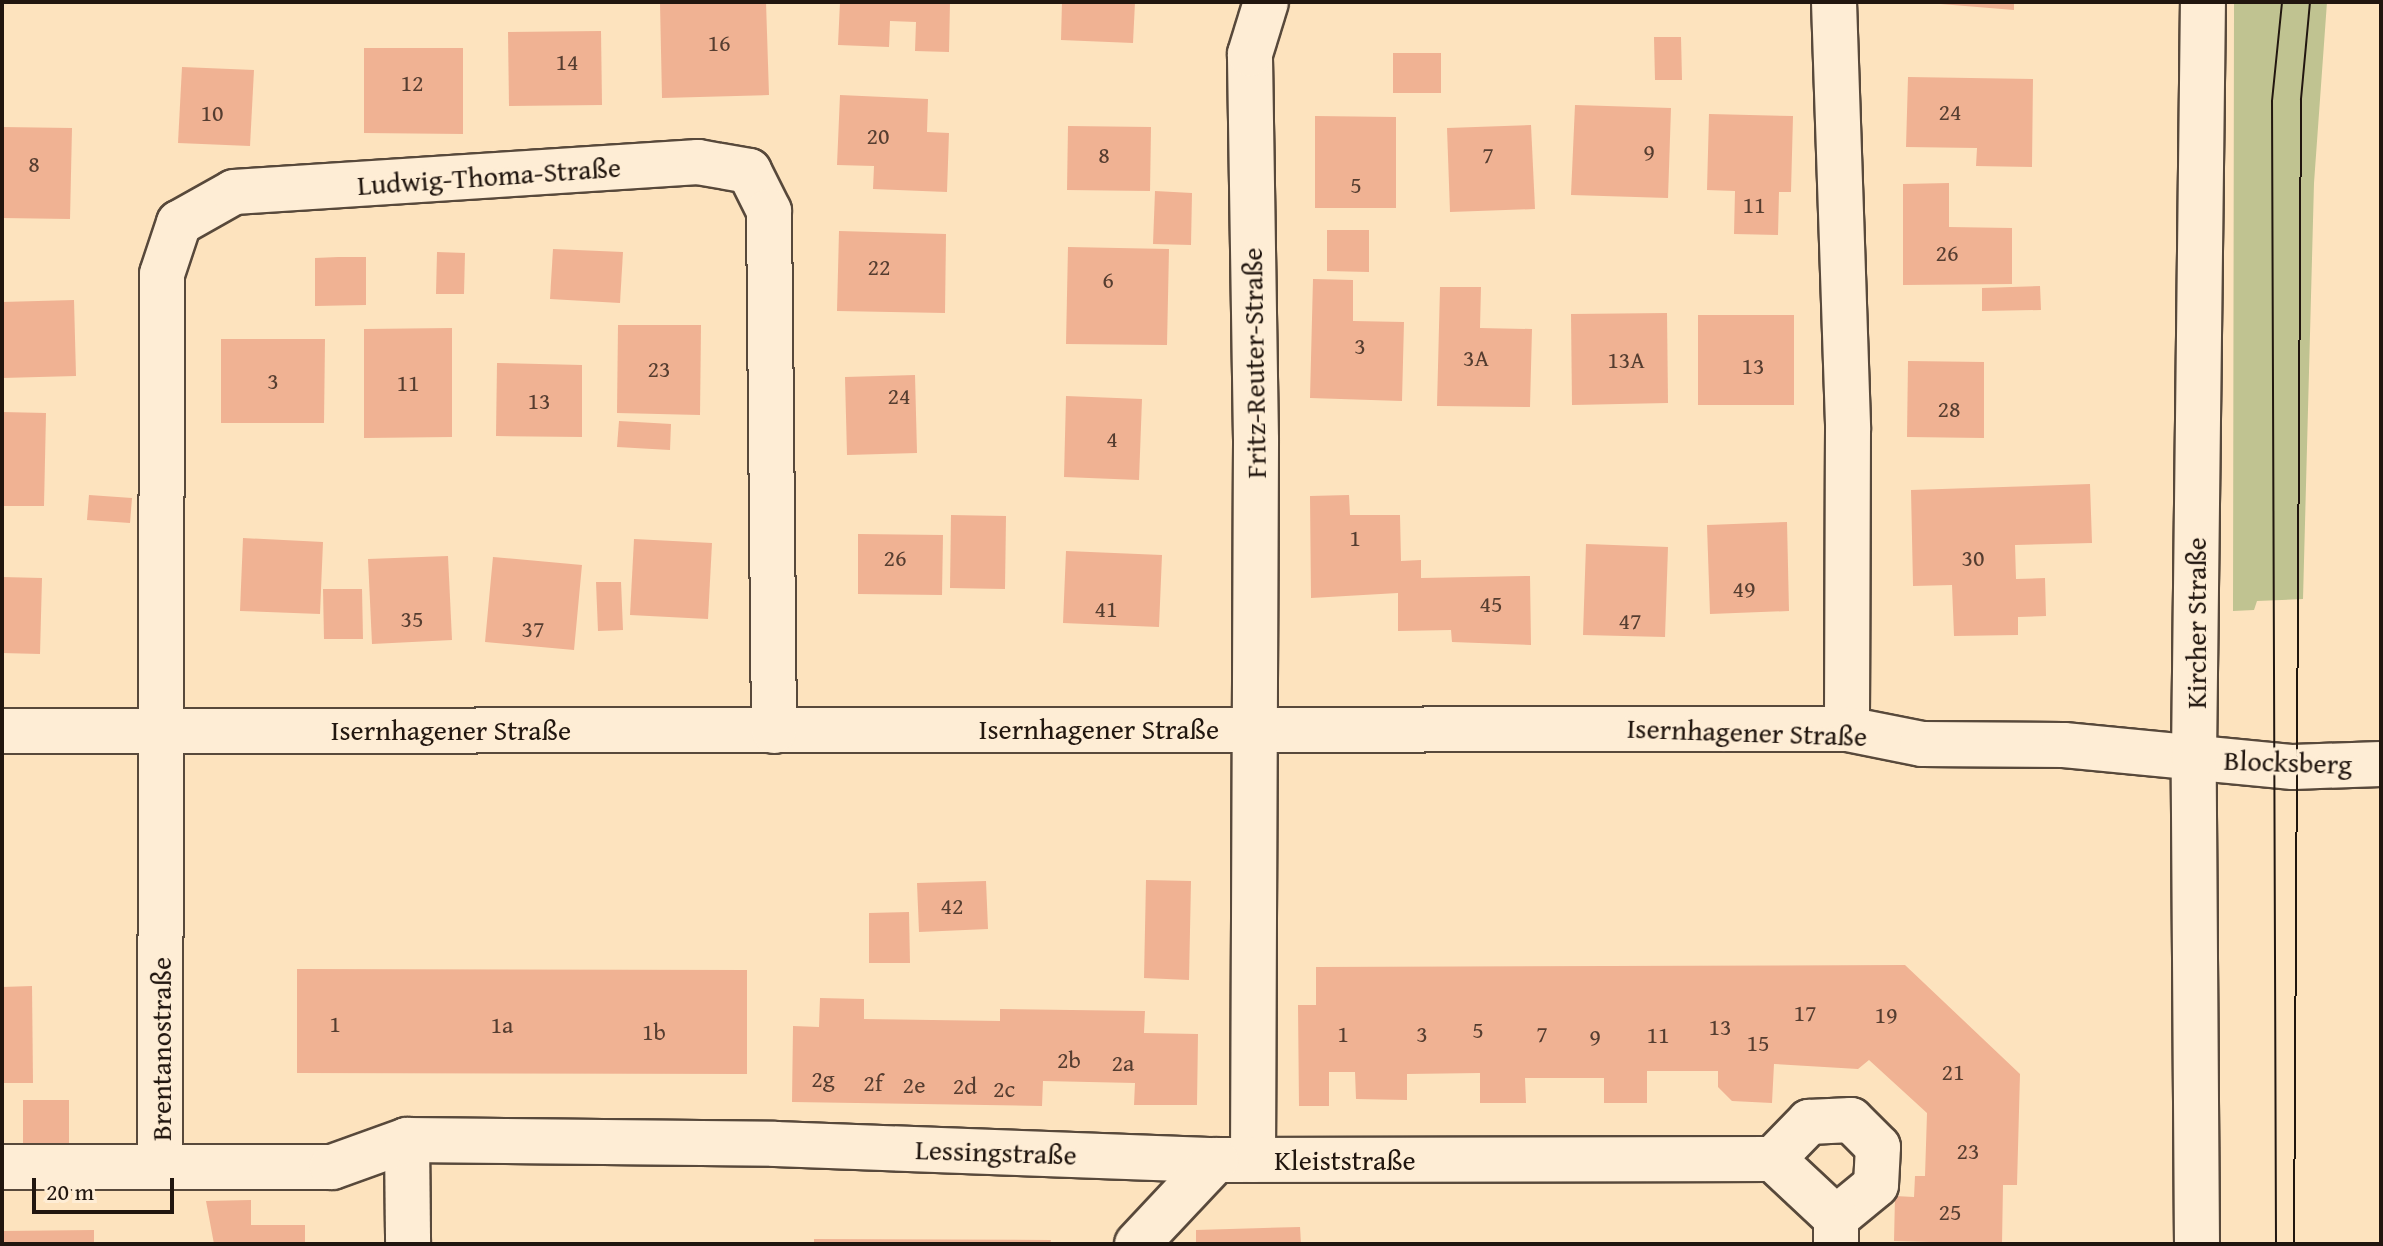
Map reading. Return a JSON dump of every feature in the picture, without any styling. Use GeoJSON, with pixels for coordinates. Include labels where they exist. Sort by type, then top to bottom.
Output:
{"type":"FeatureCollection","features":[{"type":"Feature","properties":{"kind":"street","name":"Fritz-Reuter-Straße"},"geometry":{"type":"LineString","coordinates":[[1255,727],[1250,54],[1266,2]]}},
{"type":"Feature","properties":{"kind":"street"},"geometry":{"type":"LineString","coordinates":[[1834,2],[1848,430],[1847,729]]}},
{"type":"Feature","properties":{"kind":"street","name":"Kircher Straße"},"geometry":{"type":"LineString","coordinates":[[2197,1244],[2194,757],[2203,2]]}},
{"type":"Feature","properties":{"kind":"street","name":"Ludwig-Thoma-Straße"},"geometry":{"type":"LineString","coordinates":[[164,728],[162,274],[179,223],[234,192],[698,162],[749,171],[769,211],[774,731]]}},
{"type":"Feature","properties":{"kind":"street","name":"Isernhagener Straße"},"geometry":{"type":"LineString","coordinates":[[2,731],[164,728],[774,731],[1255,727],[1847,729],[1922,744],[2064,745],[2194,757]]}},
{"type":"Feature","properties":{"kind":"street","name":"Kleiststraße"},"geometry":{"type":"LineString","coordinates":[[1255,727],[1235,1160],[1773,1159]]}},
{"type":"Feature","properties":{"kind":"street","name":"Brentanostraße"},"geometry":{"type":"LineString","coordinates":[[164,728],[160,1165],[332,1167],[407,1140],[775,1144]]}},
{"type":"Feature","properties":{"kind":"street","name":"Blocksberg"},"geometry":{"type":"LineString","coordinates":[[2194,757],[2293,767],[2381,764]]}},
{"type":"Feature","properties":{"kind":"street"},"geometry":{"type":"LineString","coordinates":[[1851,1120],[1878,1147],[1876,1185],[1836,1231],[1773,1159],[1809,1122],[1851,1120]]}},
{"type":"Feature","properties":{"kind":"street"},"geometry":{"type":"LineString","coordinates":[[407,1140],[408,1244]]}},
{"type":"Feature","properties":{"kind":"street","name":"Lessingstraße"},"geometry":{"type":"LineString","coordinates":[[775,1144],[1235,1160]]}},
{"type":"Feature","properties":{"kind":"street"},"geometry":{"type":"LineString","coordinates":[[1137,1244],[1235,1160]]}},
{"type":"Feature","properties":{"kind":"street"},"geometry":{"type":"LineString","coordinates":[[2,1167],[160,1165]]}},
{"type":"Feature","properties":{"kind":"green space"},"geometry":{"type":"Polygon","coordinates":[[[2234,2],[2327,2],[2314,183],[2303,599],[2257,601],[2254,610],[2233,611],[2234,2]]]}},
{"type":"Feature","properties":{"kind":"building"},"geometry":{"type":"Polygon","coordinates":[[[766,2],[769,95],[662,98],[660,3],[766,2]]]}},
{"type":"Feature","properties":{"kind":"building"},"geometry":{"type":"Polygon","coordinates":[[[840,2],[950,2],[949,52],[915,51],[916,22],[890,21],[889,47],[838,45],[840,2]]]}},
{"type":"Feature","properties":{"kind":"building"},"geometry":{"type":"Polygon","coordinates":[[[1062,2],[1135,2],[1133,43],[1061,40],[1062,2]]]}},
{"type":"Feature","properties":{"kind":"building"},"geometry":{"type":"Polygon","coordinates":[[[1916,2],[2014,2],[2014,10],[1916,2]]]}},
{"type":"Feature","properties":{"kind":"building"},"geometry":{"type":"Polygon","coordinates":[[[601,31],[602,105],[509,106],[508,32],[601,31]]]}},
{"type":"Feature","properties":{"kind":"building"},"geometry":{"type":"Polygon","coordinates":[[[1654,37],[1681,37],[1682,80],[1655,80],[1654,37]]]}},
{"type":"Feature","properties":{"kind":"building"},"geometry":{"type":"Polygon","coordinates":[[[364,48],[463,48],[463,134],[364,133],[364,48]]]}},
{"type":"Feature","properties":{"kind":"building"},"geometry":{"type":"Polygon","coordinates":[[[1393,53],[1441,53],[1441,93],[1393,93],[1393,53]]]}},
{"type":"Feature","properties":{"kind":"building"},"geometry":{"type":"Polygon","coordinates":[[[182,67],[254,70],[250,146],[178,143],[182,67]]]}},
{"type":"Feature","properties":{"kind":"building"},"geometry":{"type":"Polygon","coordinates":[[[1908,77],[2033,79],[2032,167],[1976,166],[1977,148],[1906,147],[1908,77]]]}},
{"type":"Feature","properties":{"kind":"building"},"geometry":{"type":"Polygon","coordinates":[[[840,95],[928,99],[927,132],[949,133],[947,192],[873,189],[874,166],[837,165],[840,95]]]}},
{"type":"Feature","properties":{"kind":"building"},"geometry":{"type":"Polygon","coordinates":[[[1575,105],[1671,108],[1668,198],[1571,195],[1575,105]]]}},
{"type":"Feature","properties":{"kind":"building"},"geometry":{"type":"Polygon","coordinates":[[[1709,114],[1793,116],[1791,192],[1779,192],[1778,235],[1734,234],[1735,191],[1707,190],[1709,114]]]}},
{"type":"Feature","properties":{"kind":"building"},"geometry":{"type":"Polygon","coordinates":[[[1315,116],[1396,117],[1396,208],[1315,208],[1315,116]]]}},
{"type":"Feature","properties":{"kind":"building"},"geometry":{"type":"Polygon","coordinates":[[[1531,125],[1535,209],[1450,212],[1447,128],[1531,125]]]}},
{"type":"Feature","properties":{"kind":"building"},"geometry":{"type":"Polygon","coordinates":[[[1068,126],[1151,127],[1150,191],[1067,190],[1068,126]]]}},
{"type":"Feature","properties":{"kind":"building"},"geometry":{"type":"Polygon","coordinates":[[[2,127],[72,128],[70,219],[2,218],[2,127]]]}},
{"type":"Feature","properties":{"kind":"building"},"geometry":{"type":"Polygon","coordinates":[[[1949,183],[1949,227],[2012,228],[2012,284],[1903,285],[1903,184],[1949,183]]]}},
{"type":"Feature","properties":{"kind":"building"},"geometry":{"type":"Polygon","coordinates":[[[1155,191],[1192,193],[1191,245],[1153,244],[1155,191]]]}},
{"type":"Feature","properties":{"kind":"building"},"geometry":{"type":"Polygon","coordinates":[[[1327,230],[1369,230],[1369,272],[1327,271],[1327,230]]]}},
{"type":"Feature","properties":{"kind":"building"},"geometry":{"type":"Polygon","coordinates":[[[839,231],[946,234],[945,313],[837,311],[839,231]]]}},
{"type":"Feature","properties":{"kind":"building"},"geometry":{"type":"Polygon","coordinates":[[[1068,247],[1169,249],[1167,345],[1066,344],[1068,247]]]}},
{"type":"Feature","properties":{"kind":"building"},"geometry":{"type":"Polygon","coordinates":[[[553,249],[623,252],[620,303],[550,299],[553,249]]]}},
{"type":"Feature","properties":{"kind":"building"},"geometry":{"type":"Polygon","coordinates":[[[437,252],[465,253],[464,294],[436,294],[437,252]]]}},
{"type":"Feature","properties":{"kind":"building"},"geometry":{"type":"Polygon","coordinates":[[[366,257],[366,305],[315,306],[315,258],[366,257]]]}},
{"type":"Feature","properties":{"kind":"building"},"geometry":{"type":"Polygon","coordinates":[[[1313,279],[1353,280],[1353,321],[1404,322],[1402,401],[1310,398],[1313,279]]]}},
{"type":"Feature","properties":{"kind":"building"},"geometry":{"type":"Polygon","coordinates":[[[2040,286],[2041,310],[1982,311],[1982,288],[2040,286]]]}},
{"type":"Feature","properties":{"kind":"building"},"geometry":{"type":"Polygon","coordinates":[[[1440,287],[1481,287],[1480,328],[1532,329],[1530,407],[1437,406],[1440,287]]]}},
{"type":"Feature","properties":{"kind":"building"},"geometry":{"type":"Polygon","coordinates":[[[74,300],[76,376],[2,378],[2,302],[74,300]]]}},
{"type":"Feature","properties":{"kind":"building"},"geometry":{"type":"Polygon","coordinates":[[[1667,313],[1668,403],[1572,405],[1571,314],[1667,313]]]}},
{"type":"Feature","properties":{"kind":"building"},"geometry":{"type":"Polygon","coordinates":[[[1698,315],[1794,315],[1794,405],[1698,405],[1698,315]]]}},
{"type":"Feature","properties":{"kind":"building"},"geometry":{"type":"Polygon","coordinates":[[[618,325],[701,325],[700,415],[617,413],[618,325]]]}},
{"type":"Feature","properties":{"kind":"building"},"geometry":{"type":"Polygon","coordinates":[[[452,328],[452,437],[364,438],[364,329],[452,328]]]}},
{"type":"Feature","properties":{"kind":"building"},"geometry":{"type":"Polygon","coordinates":[[[221,339],[325,339],[324,423],[221,423],[221,339]]]}},
{"type":"Feature","properties":{"kind":"building"},"geometry":{"type":"Polygon","coordinates":[[[1908,361],[1984,362],[1984,438],[1907,437],[1908,361]]]}},
{"type":"Feature","properties":{"kind":"building"},"geometry":{"type":"Polygon","coordinates":[[[497,363],[582,365],[582,437],[496,436],[497,363]]]}},
{"type":"Feature","properties":{"kind":"building"},"geometry":{"type":"Polygon","coordinates":[[[915,375],[917,453],[847,455],[845,377],[915,375]]]}},
{"type":"Feature","properties":{"kind":"building"},"geometry":{"type":"Polygon","coordinates":[[[1066,396],[1142,399],[1139,480],[1064,477],[1066,396]]]}},
{"type":"Feature","properties":{"kind":"building"},"geometry":{"type":"Polygon","coordinates":[[[2,412],[46,413],[44,506],[2,506],[2,412]]]}},
{"type":"Feature","properties":{"kind":"building"},"geometry":{"type":"Polygon","coordinates":[[[619,421],[671,424],[670,450],[617,447],[619,421]]]}},
{"type":"Feature","properties":{"kind":"building"},"geometry":{"type":"Polygon","coordinates":[[[2090,484],[2092,543],[2015,545],[2016,579],[2045,578],[2046,616],[2018,617],[2018,635],[1954,636],[1952,585],[1913,586],[1911,490],[2090,484]]]}},
{"type":"Feature","properties":{"kind":"building"},"geometry":{"type":"Polygon","coordinates":[[[89,495],[132,498],[130,523],[87,520],[89,495]]]}},
{"type":"Feature","properties":{"kind":"building"},"geometry":{"type":"Polygon","coordinates":[[[1349,495],[1350,515],[1400,515],[1401,561],[1421,560],[1421,578],[1530,576],[1531,645],[1452,642],[1451,630],[1398,631],[1398,593],[1311,598],[1310,496],[1349,495]]]}},
{"type":"Feature","properties":{"kind":"building"},"geometry":{"type":"Polygon","coordinates":[[[951,515],[1006,516],[1005,589],[950,588],[951,515]]]}},
{"type":"Feature","properties":{"kind":"building"},"geometry":{"type":"Polygon","coordinates":[[[1787,522],[1789,611],[1710,614],[1707,525],[1787,522]]]}},
{"type":"Feature","properties":{"kind":"building"},"geometry":{"type":"Polygon","coordinates":[[[858,534],[943,535],[942,595],[858,594],[858,534]]]}},
{"type":"Feature","properties":{"kind":"building"},"geometry":{"type":"Polygon","coordinates":[[[243,538],[323,542],[320,614],[240,611],[243,538]]]}},
{"type":"Feature","properties":{"kind":"building"},"geometry":{"type":"Polygon","coordinates":[[[634,539],[712,543],[708,619],[630,615],[634,539]]]}},
{"type":"Feature","properties":{"kind":"building"},"geometry":{"type":"Polygon","coordinates":[[[1586,544],[1668,547],[1665,637],[1583,635],[1586,544]]]}},
{"type":"Feature","properties":{"kind":"building"},"geometry":{"type":"Polygon","coordinates":[[[1066,551],[1162,555],[1159,627],[1063,623],[1066,551]]]}},
{"type":"Feature","properties":{"kind":"building"},"geometry":{"type":"Polygon","coordinates":[[[448,556],[452,640],[372,644],[368,559],[448,556]]]}},
{"type":"Feature","properties":{"kind":"building"},"geometry":{"type":"Polygon","coordinates":[[[493,557],[582,565],[574,650],[485,642],[493,557]]]}},
{"type":"Feature","properties":{"kind":"building"},"geometry":{"type":"Polygon","coordinates":[[[2,577],[42,578],[40,654],[2,653],[2,577]]]}},
{"type":"Feature","properties":{"kind":"building"},"geometry":{"type":"Polygon","coordinates":[[[596,582],[621,582],[623,630],[598,631],[596,582]]]}},
{"type":"Feature","properties":{"kind":"building"},"geometry":{"type":"Polygon","coordinates":[[[323,589],[362,589],[363,639],[324,639],[323,589]]]}},
{"type":"Feature","properties":{"kind":"building"},"geometry":{"type":"Polygon","coordinates":[[[1146,880],[1191,881],[1189,980],[1144,978],[1146,880]]]}},
{"type":"Feature","properties":{"kind":"building"},"geometry":{"type":"Polygon","coordinates":[[[986,881],[988,929],[919,932],[917,883],[986,881]]]}},
{"type":"Feature","properties":{"kind":"building"},"geometry":{"type":"Polygon","coordinates":[[[909,912],[910,963],[869,963],[869,913],[909,912]]]}},
{"type":"Feature","properties":{"kind":"building"},"geometry":{"type":"Polygon","coordinates":[[[1905,965],[2020,1074],[2017,1185],[2003,1185],[2002,1244],[1894,1241],[1895,1196],[1914,1197],[1915,1176],[1925,1176],[1927,1113],[1869,1060],[1858,1069],[1774,1064],[1772,1103],[1732,1101],[1718,1087],[1718,1071],[1647,1071],[1647,1103],[1604,1103],[1604,1078],[1525,1078],[1526,1103],[1480,1103],[1480,1073],[1407,1074],[1407,1100],[1356,1099],[1355,1072],[1329,1072],[1329,1106],[1299,1106],[1298,1005],[1316,1005],[1316,967],[1905,965]]]}},
{"type":"Feature","properties":{"kind":"building"},"geometry":{"type":"Polygon","coordinates":[[[297,969],[747,970],[747,1074],[297,1073],[297,969]]]}},
{"type":"Feature","properties":{"kind":"building"},"geometry":{"type":"Polygon","coordinates":[[[32,986],[33,1083],[2,1083],[2,987],[32,986]]]}},
{"type":"Feature","properties":{"kind":"building"},"geometry":{"type":"Polygon","coordinates":[[[820,998],[864,999],[864,1019],[1000,1021],[1000,1009],[1145,1011],[1144,1033],[1198,1034],[1197,1105],[1134,1105],[1135,1083],[1043,1081],[1042,1106],[792,1102],[793,1026],[819,1027],[820,998]]]}},
{"type":"Feature","properties":{"kind":"building"},"geometry":{"type":"Polygon","coordinates":[[[23,1100],[69,1100],[69,1149],[23,1149],[23,1100]]]}},
{"type":"Feature","properties":{"kind":"building"},"geometry":{"type":"Polygon","coordinates":[[[251,1200],[251,1225],[305,1225],[305,1244],[214,1244],[206,1201],[251,1200]]]}},
{"type":"Feature","properties":{"kind":"building"},"geometry":{"type":"Polygon","coordinates":[[[1300,1227],[1301,1244],[1196,1244],[1196,1230],[1300,1227]]]}},
{"type":"Feature","properties":{"kind":"building"},"geometry":{"type":"Polygon","coordinates":[[[94,1230],[94,1244],[2,1244],[2,1231],[94,1230]]]}},
{"type":"Feature","properties":{"kind":"building"},"geometry":{"type":"Polygon","coordinates":[[[814,1239],[1051,1240],[1050,1244],[814,1244],[814,1239]]]}},
{"type":"Feature","properties":{"kind":"tram line"},"geometry":{"type":"LineString","coordinates":[[2276,1244],[2272,101],[2282,2]]}},
{"type":"Feature","properties":{"kind":"tram line"},"geometry":{"type":"LineString","coordinates":[[2294,1244],[2301,99],[2310,2]]}}]}
